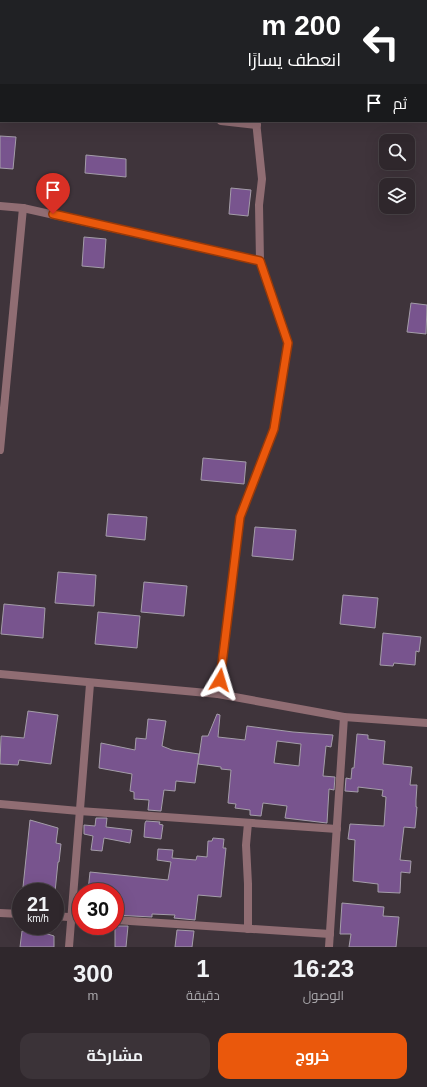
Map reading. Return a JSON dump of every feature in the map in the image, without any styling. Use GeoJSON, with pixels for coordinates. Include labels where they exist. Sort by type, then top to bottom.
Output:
{"type":"FeatureCollection","features":[{"type":"Feature","properties":{"kind":"street"},"geometry":{"type":"LineString","coordinates":[[218,694],[240,517],[274,429],[288,343],[260,261],[260,205],[262,179],[257,123],[239,122]]}},
{"type":"Feature","properties":{"kind":"street"},"geometry":{"type":"LineString","coordinates":[[0,206],[23,208],[260,261]]}},
{"type":"Feature","properties":{"kind":"street"},"geometry":{"type":"LineString","coordinates":[[0,450],[23,208]]}},
{"type":"Feature","properties":{"kind":"street"},"geometry":{"type":"LineString","coordinates":[[0,674],[90,684],[218,694],[344,717],[427,723]]}},
{"type":"Feature","properties":{"kind":"street"},"geometry":{"type":"LineString","coordinates":[[68,947],[90,684]]}},
{"type":"Feature","properties":{"kind":"street"},"geometry":{"type":"LineString","coordinates":[[329,947],[344,717]]}},
{"type":"Feature","properties":{"kind":"street"},"geometry":{"type":"LineString","coordinates":[[0,804],[337,829]]}},
{"type":"Feature","properties":{"kind":"street"},"geometry":{"type":"LineString","coordinates":[[248,823],[246,845],[248,929]]}},
{"type":"Feature","properties":{"kind":"street"},"geometry":{"type":"LineString","coordinates":[[0,913],[12,914]]}},
{"type":"Feature","properties":{"kind":"street"},"geometry":{"type":"LineString","coordinates":[[64,917],[71,917]]}},
{"type":"Feature","properties":{"kind":"street"},"geometry":{"type":"LineString","coordinates":[[124,921],[330,934]]}},
{"type":"Feature","properties":{"kind":"building"},"geometry":{"type":"Polygon","coordinates":[[[0,136],[16,137],[13,169],[0,168],[0,136]]]}},
{"type":"Feature","properties":{"kind":"building"},"geometry":{"type":"Polygon","coordinates":[[[86,155],[126,159],[126,177],[85,173],[86,155]]]}},
{"type":"Feature","properties":{"kind":"building"},"geometry":{"type":"Polygon","coordinates":[[[231,188],[251,190],[248,216],[229,214],[231,188]]]}},
{"type":"Feature","properties":{"kind":"building"},"geometry":{"type":"Polygon","coordinates":[[[84,237],[106,239],[104,268],[82,266],[84,237]]]}},
{"type":"Feature","properties":{"kind":"building"},"geometry":{"type":"Polygon","coordinates":[[[411,303],[427,305],[426,334],[407,332],[411,303]]]}},
{"type":"Feature","properties":{"kind":"building"},"geometry":{"type":"Polygon","coordinates":[[[203,458],[246,462],[244,484],[201,480],[203,458]]]}},
{"type":"Feature","properties":{"kind":"building"},"geometry":{"type":"Polygon","coordinates":[[[108,514],[147,517],[145,540],[106,536],[108,514]]]}},
{"type":"Feature","properties":{"kind":"building"},"geometry":{"type":"Polygon","coordinates":[[[255,527],[296,530],[293,560],[252,556],[255,527]]]}},
{"type":"Feature","properties":{"kind":"building"},"geometry":{"type":"Polygon","coordinates":[[[58,572],[96,575],[94,606],[55,603],[58,572]]]}},
{"type":"Feature","properties":{"kind":"building"},"geometry":{"type":"Polygon","coordinates":[[[144,582],[187,586],[184,616],[141,612],[144,582]]]}},
{"type":"Feature","properties":{"kind":"building"},"geometry":{"type":"Polygon","coordinates":[[[343,595],[378,598],[375,628],[340,624],[343,595]]]}},
{"type":"Feature","properties":{"kind":"building"},"geometry":{"type":"Polygon","coordinates":[[[4,604],[45,608],[43,638],[1,634],[4,604]]]}},
{"type":"Feature","properties":{"kind":"building"},"geometry":{"type":"Polygon","coordinates":[[[98,612],[140,616],[137,648],[95,644],[98,612]]]}},
{"type":"Feature","properties":{"kind":"building"},"geometry":{"type":"Polygon","coordinates":[[[383,633],[421,637],[419,652],[416,651],[415,665],[394,663],[393,666],[380,665],[383,633]]]}},
{"type":"Feature","properties":{"kind":"building"},"geometry":{"type":"Polygon","coordinates":[[[28,711],[58,715],[51,764],[19,760],[18,765],[0,764],[1,736],[24,738],[28,711]]]}},
{"type":"Feature","properties":{"kind":"building"},"geometry":{"type":"Polygon","coordinates":[[[217,714],[220,715],[218,737],[245,740],[247,726],[333,735],[331,747],[326,746],[323,776],[335,777],[334,790],[329,789],[327,823],[285,818],[287,806],[263,803],[261,816],[250,815],[250,810],[235,808],[236,804],[228,803],[231,770],[198,764],[202,736],[208,736],[217,714]],[[277,741],[274,763],[299,766],[301,744],[277,741]]]}},
{"type":"Feature","properties":{"kind":"building"},"geometry":{"type":"Polygon","coordinates":[[[148,719],[166,721],[162,746],[172,750],[199,754],[195,783],[176,781],[175,791],[164,790],[161,811],[148,810],[149,800],[134,799],[134,792],[130,791],[132,774],[99,768],[101,743],[135,750],[136,738],[146,739],[148,719]]]}},
{"type":"Feature","properties":{"kind":"building"},"geometry":{"type":"Polygon","coordinates":[[[357,734],[368,735],[368,739],[385,741],[383,764],[412,767],[410,785],[417,785],[415,828],[404,827],[400,860],[411,861],[410,873],[401,872],[400,893],[378,892],[378,884],[353,881],[355,840],[348,839],[350,824],[384,826],[386,797],[382,796],[383,790],[358,787],[358,792],[345,791],[346,778],[351,779],[352,768],[354,768],[357,734]]]}},
{"type":"Feature","properties":{"kind":"building"},"geometry":{"type":"Polygon","coordinates":[[[96,818],[107,818],[106,827],[132,830],[130,843],[104,838],[102,851],[91,850],[93,836],[84,834],[84,825],[95,826],[96,818]]]}},
{"type":"Feature","properties":{"kind":"building"},"geometry":{"type":"Polygon","coordinates":[[[30,820],[58,828],[56,843],[61,844],[56,883],[23,883],[30,820]]]}},
{"type":"Feature","properties":{"kind":"building"},"geometry":{"type":"Polygon","coordinates":[[[146,821],[160,822],[159,824],[163,825],[161,839],[144,837],[146,821]]]}},
{"type":"Feature","properties":{"kind":"building"},"geometry":{"type":"Polygon","coordinates":[[[213,838],[224,839],[223,848],[226,848],[221,897],[198,895],[195,920],[174,918],[175,915],[152,914],[152,917],[124,915],[124,883],[89,883],[90,872],[168,880],[171,862],[157,860],[158,849],[173,850],[172,858],[196,860],[197,856],[207,857],[208,841],[212,841],[213,838]]]}},
{"type":"Feature","properties":{"kind":"building"},"geometry":{"type":"Polygon","coordinates":[[[342,903],[384,907],[383,916],[399,917],[396,947],[349,947],[351,934],[340,934],[342,903]]]}},
{"type":"Feature","properties":{"kind":"building"},"geometry":{"type":"Polygon","coordinates":[[[124,926],[128,926],[126,947],[115,947],[115,935],[124,935],[124,926]]]}},
{"type":"Feature","properties":{"kind":"building"},"geometry":{"type":"Polygon","coordinates":[[[177,930],[194,931],[192,947],[175,947],[177,930]]]}},
{"type":"Feature","properties":{"kind":"building"},"geometry":{"type":"Polygon","coordinates":[[[22,935],[54,936],[54,947],[20,947],[22,935]]]}},
{"type":"Feature","properties":{"kind":"route"},"geometry":{"type":"LineString","coordinates":[[53,214],[260,261],[288,343],[274,429],[240,517],[220,680]]}}]}
